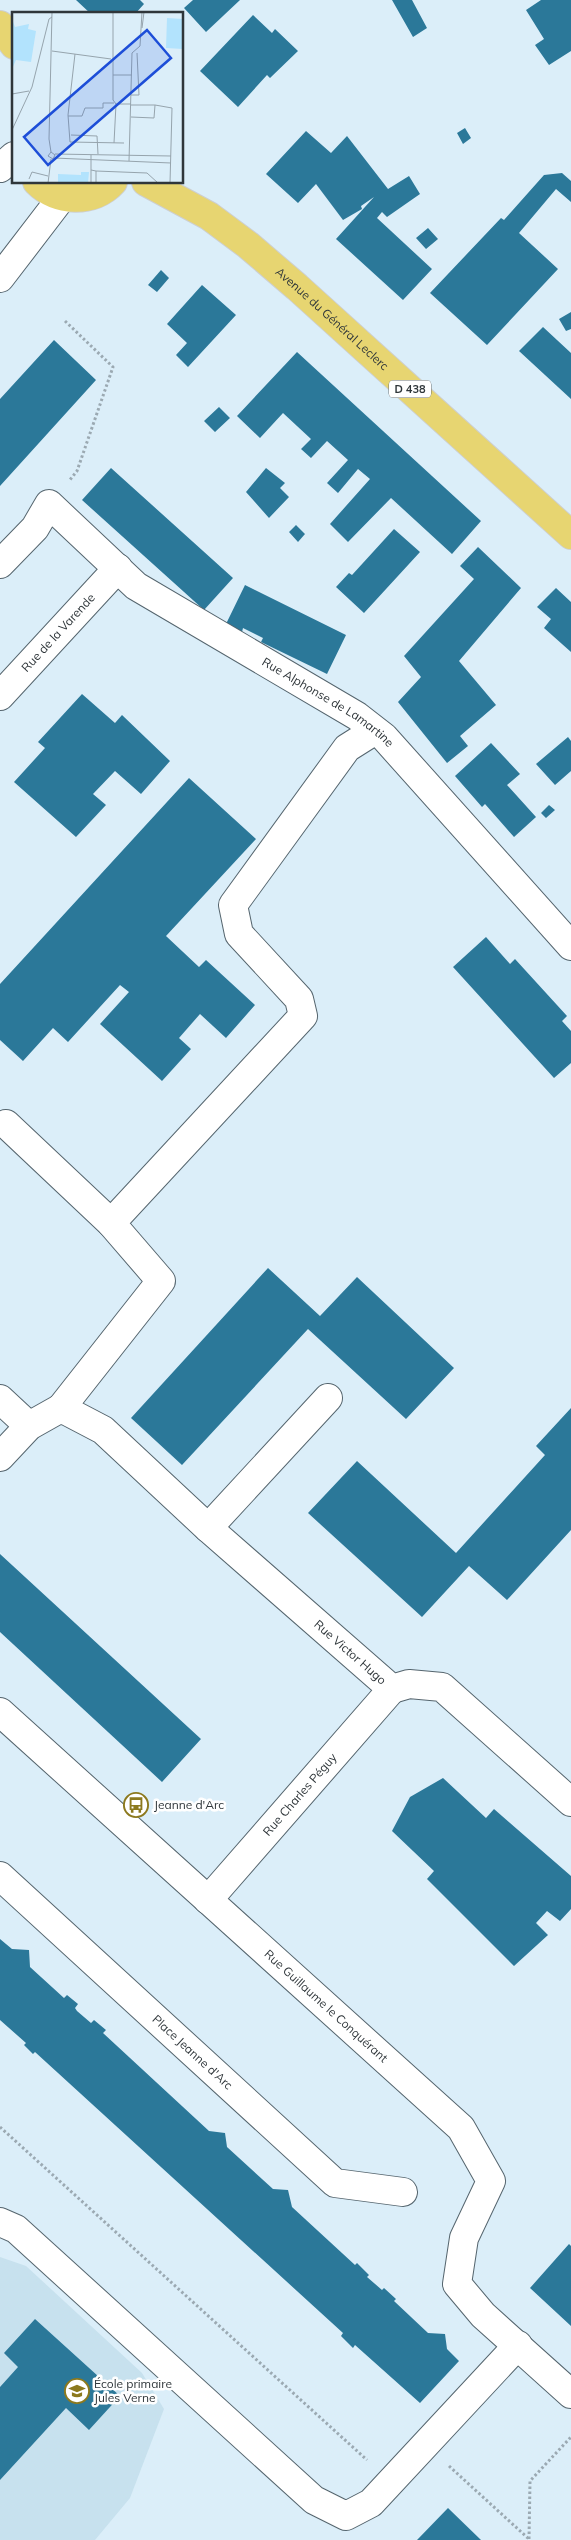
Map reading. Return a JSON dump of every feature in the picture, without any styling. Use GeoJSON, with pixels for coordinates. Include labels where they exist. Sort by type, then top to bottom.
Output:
{"type":"FeatureCollection","features":[{"type":"Feature","properties":{"kind":"main road"},"geometry":{"type":"LineString","coordinates":[[0,25],[12,42]]}},
{"type":"Feature","properties":{"kind":"main road"},"geometry":{"type":"LineString","coordinates":[[39,184],[49,192],[62,197],[85,198],[108,188],[111,184]]}},
{"type":"Feature","properties":{"kind":"main road","name":"Avenue du Général Leclerc"},"geometry":{"type":"LineString","coordinates":[[150,184],[209,216],[248,245],[571,535]]}},
{"type":"Feature","properties":{"kind":"street"},"geometry":{"type":"LineString","coordinates":[[0,168],[12,158]]}},
{"type":"Feature","properties":{"kind":"street"},"geometry":{"type":"LineString","coordinates":[[0,278],[62,197]]}},
{"type":"Feature","properties":{"kind":"street"},"geometry":{"type":"LineString","coordinates":[[0,564],[34,528],[49,504]]}},
{"type":"Feature","properties":{"kind":"street","name":"Rue Alphonse de Lamartine"},"geometry":{"type":"LineString","coordinates":[[49,504],[136,586],[357,716],[384,737],[571,946]]}},
{"type":"Feature","properties":{"kind":"street","name":"Rue de la Varende"},"geometry":{"type":"LineString","coordinates":[[0,696],[118,568]]}},
{"type":"Feature","properties":{"kind":"street"},"geometry":{"type":"LineString","coordinates":[[111,1224],[303,1016],[300,998],[239,934],[232,905],[347,748],[374,731]]}},
{"type":"Feature","properties":{"kind":"street"},"geometry":{"type":"LineString","coordinates":[[0,1457],[28,1426],[61,1408],[161,1281],[111,1224],[6,1124]]}},
{"type":"Feature","properties":{"kind":"street"},"geometry":{"type":"LineString","coordinates":[[208,1528],[328,1398]]}},
{"type":"Feature","properties":{"kind":"street"},"geometry":{"type":"LineString","coordinates":[[0,1399],[28,1426]]}},
{"type":"Feature","properties":{"kind":"street","name":"Rue Victor Hugo"},"geometry":{"type":"LineString","coordinates":[[61,1408],[103,1430],[208,1528],[392,1689],[409,1684],[442,1687],[571,1802]]}},
{"type":"Feature","properties":{"kind":"street","name":"Rue Charles Péguy"},"geometry":{"type":"LineString","coordinates":[[208,1900],[392,1689]]}},
{"type":"Feature","properties":{"kind":"street","name":"Rue Guillaume le Conquérant"},"geometry":{"type":"LineString","coordinates":[[0,1712],[460,2128],[491,2181],[464,2238],[457,2284],[483,2315],[518,2345]]}},
{"type":"Feature","properties":{"kind":"street","name":"Place Jeanne d'Arc"},"geometry":{"type":"LineString","coordinates":[[0,1876],[335,2183],[403,2192]]}},
{"type":"Feature","properties":{"kind":"street"},"geometry":{"type":"LineString","coordinates":[[0,2222],[16,2229],[314,2500],[346,2516],[371,2504],[518,2345],[571,2394]]}},
{"type":"Feature","properties":{"kind":"path"},"geometry":{"type":"LineString","coordinates":[[49,504],[77,472],[113,367],[64,321]]}},
{"type":"Feature","properties":{"kind":"path"},"geometry":{"type":"LineString","coordinates":[[0,2127],[392,2482]]}},
{"type":"Feature","properties":{"kind":"path"},"geometry":{"type":"LineString","coordinates":[[529,2540],[530,2481],[571,2436]]}},
{"type":"Feature","properties":{"kind":"path"},"geometry":{"type":"LineString","coordinates":[[426,2445],[529,2540]]}},
{"type":"Feature","properties":{"kind":"shaded area","name":"École primaire Jules Verne"},"geometry":{"type":"Polygon","coordinates":[[[0,2257],[26,2266],[142,2373],[164,2409],[130,2498],[95,2540],[0,2540],[0,2257]]]}},
{"type":"Feature","properties":{"kind":"building"},"geometry":{"type":"Polygon","coordinates":[[[76,0],[140,0],[144,4],[137,12],[89,12],[76,0]]]}},
{"type":"Feature","properties":{"kind":"building"},"geometry":{"type":"Polygon","coordinates":[[[193,0],[240,0],[206,32],[184,8],[193,0]]]}},
{"type":"Feature","properties":{"kind":"building"},"geometry":{"type":"Polygon","coordinates":[[[392,0],[412,0],[427,28],[413,37],[392,0]]]}},
{"type":"Feature","properties":{"kind":"building"},"geometry":{"type":"Polygon","coordinates":[[[541,0],[571,0],[571,51],[549,65],[535,45],[544,39],[526,10],[541,0]]]}},
{"type":"Feature","properties":{"kind":"building"},"geometry":{"type":"Polygon","coordinates":[[[253,15],[272,33],[275,29],[298,51],[270,78],[267,75],[238,107],[200,71],[253,15]]]}},
{"type":"Feature","properties":{"kind":"building"},"geometry":{"type":"Polygon","coordinates":[[[465,128],[471,138],[463,144],[457,133],[465,128]]]}},
{"type":"Feature","properties":{"kind":"building"},"geometry":{"type":"Polygon","coordinates":[[[306,131],[331,153],[347,136],[388,189],[409,176],[420,194],[387,217],[382,212],[377,218],[432,269],[403,300],[336,239],[374,197],[361,206],[362,209],[343,220],[316,184],[298,203],[266,174],[306,131]]]}},
{"type":"Feature","properties":{"kind":"building"},"geometry":{"type":"Polygon","coordinates":[[[562,173],[571,181],[571,202],[556,189],[519,233],[558,269],[487,345],[430,293],[501,218],[504,220],[544,175],[562,173]]]}},
{"type":"Feature","properties":{"kind":"building"},"geometry":{"type":"Polygon","coordinates":[[[428,228],[438,239],[426,249],[416,238],[428,228]]]}},
{"type":"Feature","properties":{"kind":"building"},"geometry":{"type":"Polygon","coordinates":[[[161,270],[169,278],[157,292],[148,285],[161,270]]]}},
{"type":"Feature","properties":{"kind":"building"},"geometry":{"type":"Polygon","coordinates":[[[202,285],[236,315],[188,367],[176,355],[187,343],[167,324],[202,285]]]}},
{"type":"Feature","properties":{"kind":"building"},"geometry":{"type":"Polygon","coordinates":[[[571,312],[571,329],[566,331],[559,319],[571,312]]]}},
{"type":"Feature","properties":{"kind":"building"},"geometry":{"type":"Polygon","coordinates":[[[543,327],[571,353],[571,399],[519,351],[543,327]]]}},
{"type":"Feature","properties":{"kind":"building"},"geometry":{"type":"Polygon","coordinates":[[[54,340],[96,380],[0,486],[0,399],[54,340]]]}},
{"type":"Feature","properties":{"kind":"building"},"geometry":{"type":"Polygon","coordinates":[[[297,352],[481,521],[452,554],[391,498],[348,542],[330,524],[370,479],[358,469],[338,493],[327,483],[348,460],[327,441],[311,458],[301,449],[311,439],[283,413],[260,438],[237,416],[297,352]]]}},
{"type":"Feature","properties":{"kind":"building"},"geometry":{"type":"Polygon","coordinates":[[[219,407],[230,418],[215,432],[204,421],[219,407]]]}},
{"type":"Feature","properties":{"kind":"building"},"geometry":{"type":"Polygon","coordinates":[[[111,468],[233,578],[204,610],[82,500],[111,468]]]}},
{"type":"Feature","properties":{"kind":"building"},"geometry":{"type":"Polygon","coordinates":[[[266,468],[285,483],[280,488],[289,497],[269,518],[246,492],[266,468]]]}},
{"type":"Feature","properties":{"kind":"building"},"geometry":{"type":"Polygon","coordinates":[[[296,525],[305,534],[298,542],[289,532],[296,525]]]}},
{"type":"Feature","properties":{"kind":"building"},"geometry":{"type":"Polygon","coordinates":[[[394,529],[420,552],[364,613],[336,587],[349,573],[352,575],[394,529]]]}},
{"type":"Feature","properties":{"kind":"building"},"geometry":{"type":"Polygon","coordinates":[[[478,547],[521,588],[459,661],[496,705],[460,736],[468,746],[447,763],[398,702],[421,677],[404,656],[474,579],[460,566],[478,547]]]}},
{"type":"Feature","properties":{"kind":"building"},"geometry":{"type":"Polygon","coordinates":[[[245,585],[346,635],[327,674],[261,642],[263,638],[243,628],[242,632],[226,624],[245,585]]]}},
{"type":"Feature","properties":{"kind":"building"},"geometry":{"type":"Polygon","coordinates":[[[556,588],[571,602],[571,652],[544,628],[551,619],[537,607],[556,588]]]}},
{"type":"Feature","properties":{"kind":"building"},"geometry":{"type":"Polygon","coordinates":[[[82,694],[115,723],[122,715],[170,761],[141,794],[115,771],[93,794],[106,805],[76,837],[14,782],[45,748],[38,742],[82,694]]]}},
{"type":"Feature","properties":{"kind":"building"},"geometry":{"type":"Polygon","coordinates":[[[568,737],[571,741],[571,771],[555,785],[536,764],[568,737]]]}},
{"type":"Feature","properties":{"kind":"building"},"geometry":{"type":"Polygon","coordinates":[[[491,743],[520,774],[507,785],[536,817],[514,837],[485,804],[482,807],[455,776],[491,743]]]}},
{"type":"Feature","properties":{"kind":"building"},"geometry":{"type":"Polygon","coordinates":[[[189,778],[256,839],[166,936],[199,967],[206,960],[255,1005],[226,1038],[200,1014],[179,1038],[191,1049],[162,1081],[100,1024],[129,992],[120,985],[68,1042],[53,1028],[23,1061],[0,1040],[0,984],[189,778]]]}},
{"type":"Feature","properties":{"kind":"building"},"geometry":{"type":"Polygon","coordinates":[[[549,805],[555,810],[546,818],[541,813],[549,805]]]}},
{"type":"Feature","properties":{"kind":"building"},"geometry":{"type":"Polygon","coordinates":[[[486,937],[510,964],[515,959],[567,1016],[562,1021],[571,1031],[571,1063],[554,1078],[453,967],[486,937]]]}},
{"type":"Feature","properties":{"kind":"building"},"geometry":{"type":"Polygon","coordinates":[[[268,1268],[320,1316],[357,1277],[454,1368],[406,1419],[308,1329],[182,1465],[131,1418],[268,1268]]]}},
{"type":"Feature","properties":{"kind":"building"},"geometry":{"type":"Polygon","coordinates":[[[571,1408],[571,1530],[507,1600],[469,1566],[422,1617],[308,1513],[357,1461],[456,1553],[545,1455],[536,1446],[571,1408]]]}},
{"type":"Feature","properties":{"kind":"building"},"geometry":{"type":"Polygon","coordinates":[[[0,1554],[201,1739],[162,1782],[0,1632],[0,1554]]]}},
{"type":"Feature","properties":{"kind":"building"},"geometry":{"type":"Polygon","coordinates":[[[443,1778],[486,1818],[494,1809],[571,1876],[571,1909],[560,1921],[547,1911],[536,1923],[548,1935],[514,1966],[427,1879],[434,1871],[392,1831],[410,1797],[443,1778]]]}},
{"type":"Feature","properties":{"kind":"building"},"geometry":{"type":"Polygon","coordinates":[[[0,1939],[12,1949],[29,1950],[30,1967],[64,1998],[67,1995],[78,2004],[75,2008],[77,2011],[91,2023],[94,2020],[106,2030],[103,2033],[209,2131],[225,2133],[227,2147],[273,2189],[288,2190],[292,2207],[355,2265],[357,2263],[369,2275],[367,2277],[382,2290],[384,2288],[396,2299],[394,2301],[428,2333],[445,2334],[447,2349],[459,2361],[420,2403],[355,2345],[353,2348],[341,2336],[343,2333],[35,2052],[33,2054],[24,2045],[26,2043],[0,2020],[0,1939]]]}},
{"type":"Feature","properties":{"kind":"building"},"geometry":{"type":"Polygon","coordinates":[[[569,2244],[571,2246],[571,2326],[530,2288],[569,2244]]]}},
{"type":"Feature","properties":{"kind":"building"},"geometry":{"type":"Polygon","coordinates":[[[35,2319],[120,2396],[89,2430],[66,2408],[0,2480],[0,2387],[18,2367],[4,2353],[35,2319]]]}},
{"type":"Feature","properties":{"kind":"building"},"geometry":{"type":"Polygon","coordinates":[[[448,2508],[481,2540],[417,2540],[448,2508]]]}},
{"type":"Feature","properties":{"kind":"place","name":"Jeanne d'Arc"},"geometry":{"type":"Point","coordinates":[136,1805]}},
{"type":"Feature","properties":{"kind":"place","name":"École primaire Jules Verne"},"geometry":{"type":"Point","coordinates":[77,2391]}}]}
